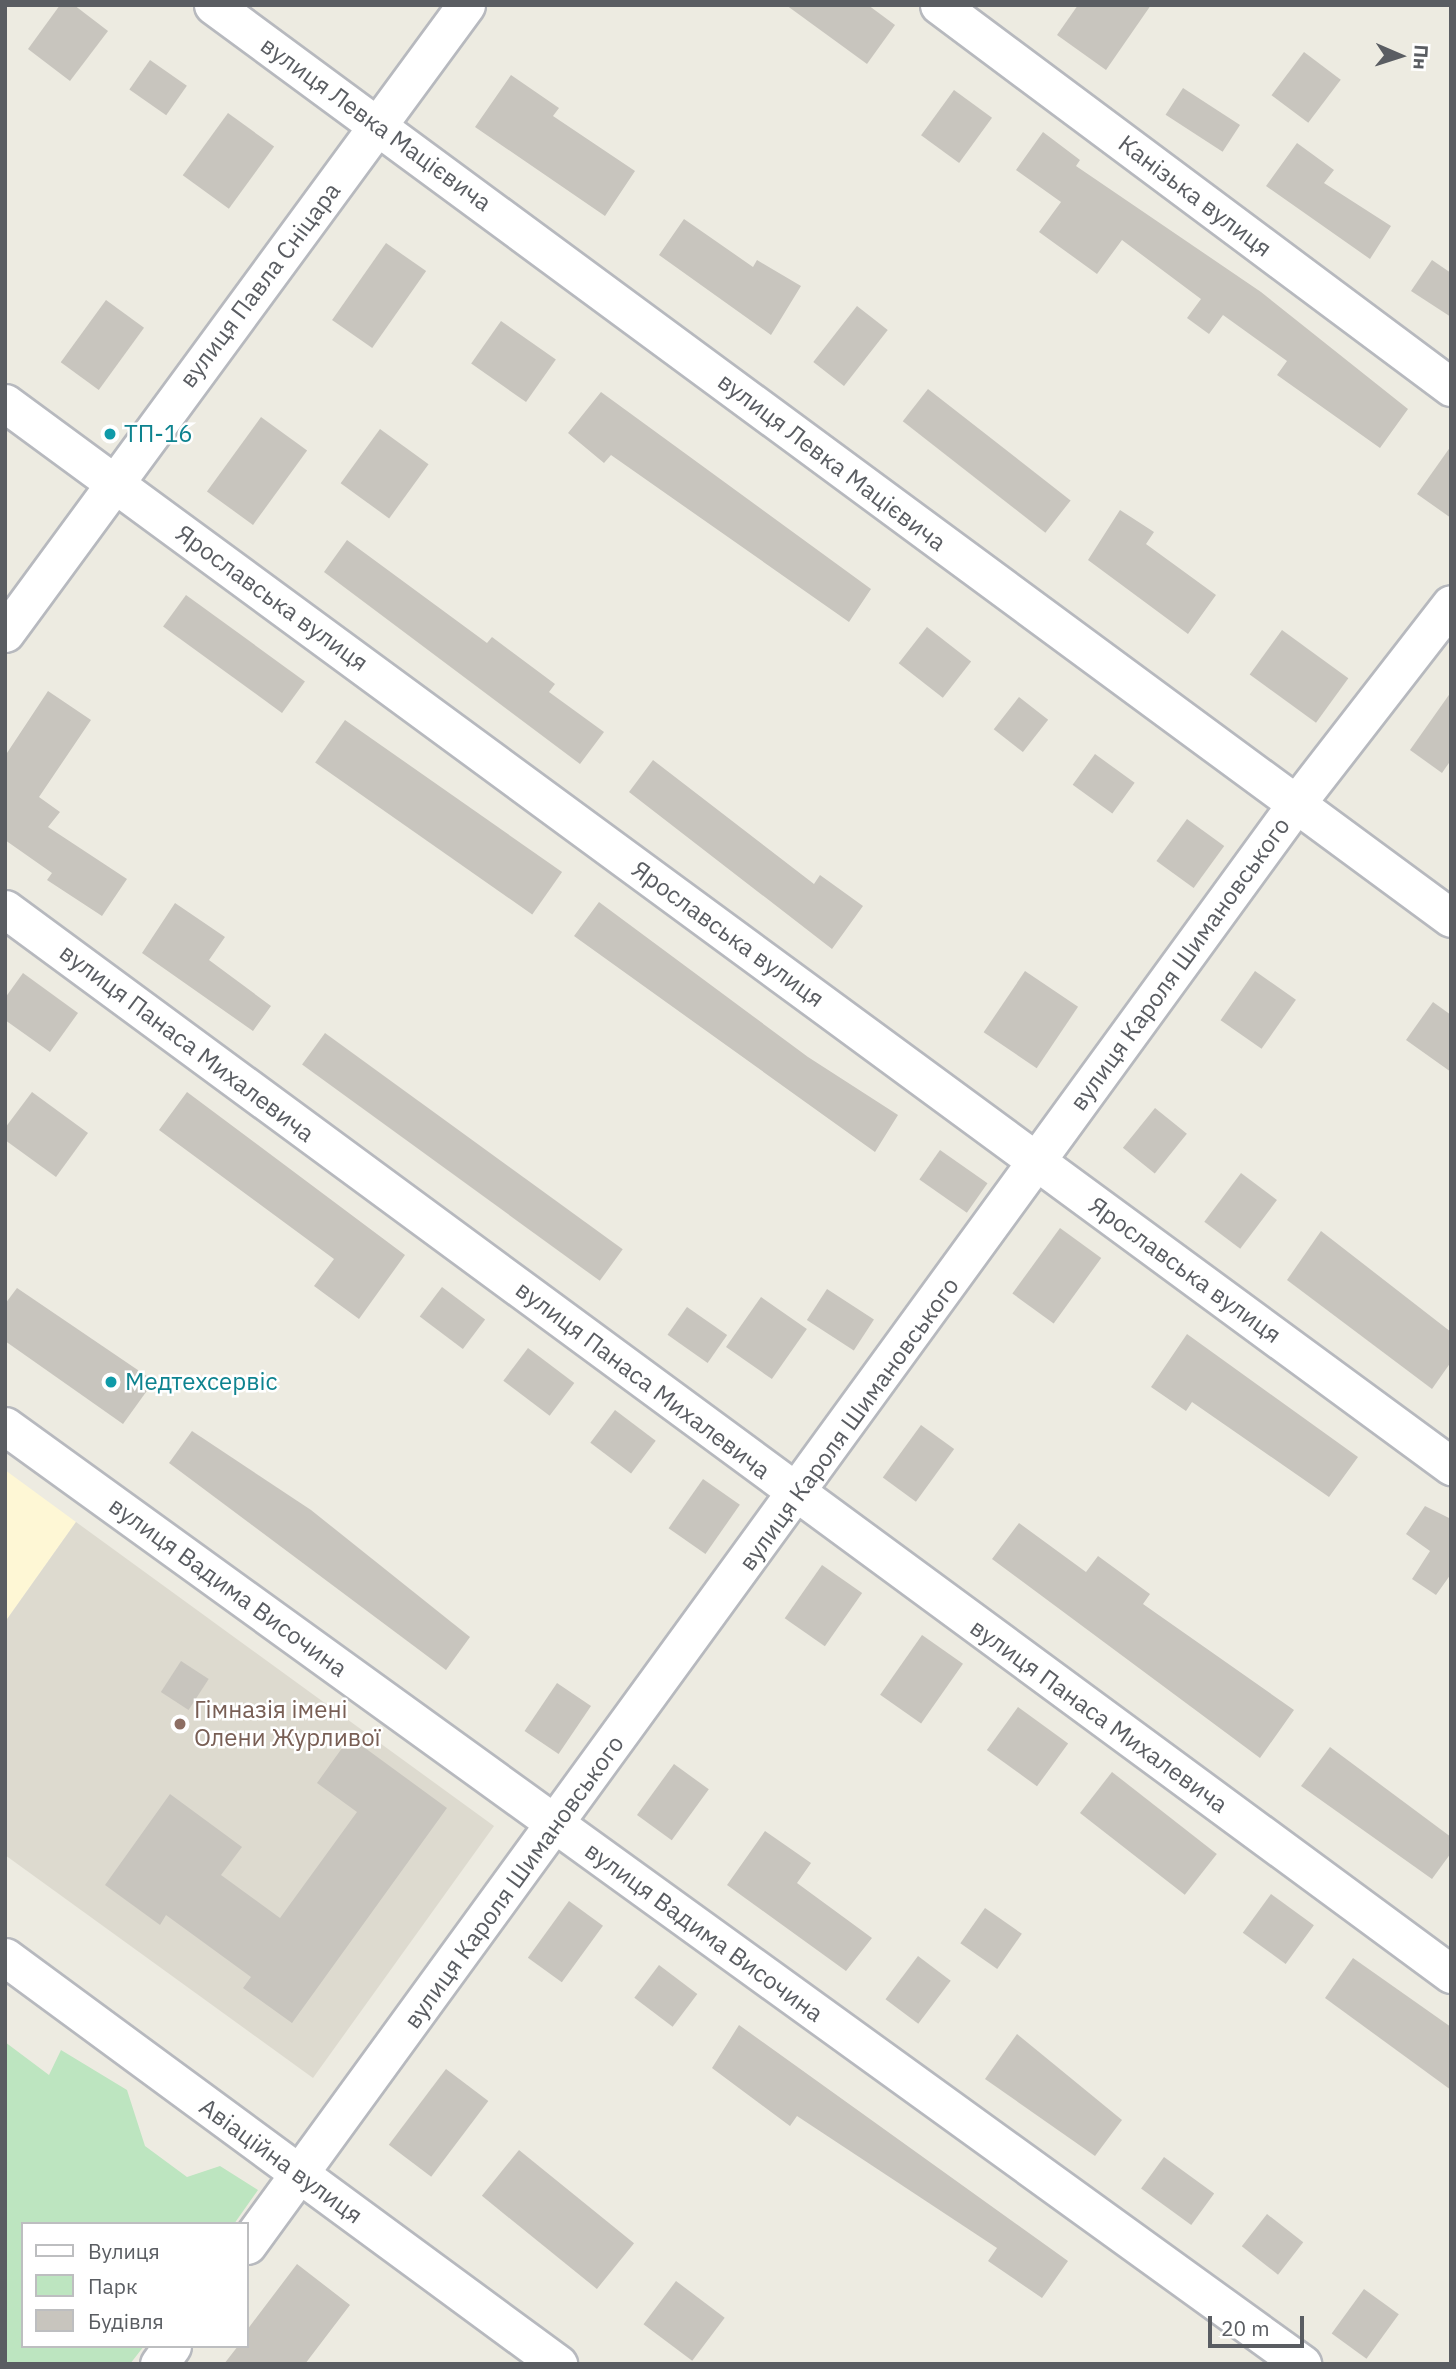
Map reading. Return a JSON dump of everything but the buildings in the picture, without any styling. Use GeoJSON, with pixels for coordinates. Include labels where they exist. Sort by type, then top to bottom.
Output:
{"type":"FeatureCollection","features":[{"type":"Feature","properties":{"kind":"street","name":"вулиця Левка Мацієвича"},"geometry":{"type":"LineString","coordinates":[[213,5],[1451,918]]}},
{"type":"Feature","properties":{"kind":"street","name":"вулиця Павла Сніцара"},"geometry":{"type":"LineString","coordinates":[[5,633],[466,5]]}},
{"type":"Feature","properties":{"kind":"street","name":"Канізька вулиця"},"geometry":{"type":"LineString","coordinates":[[939,5],[1451,387]]}},
{"type":"Feature","properties":{"kind":"street","name":"Ярославська вулиця"},"geometry":{"type":"LineString","coordinates":[[5,403],[1451,1466]]}},
{"type":"Feature","properties":{"kind":"street","name":"вулиця Кароля Шимановського"},"geometry":{"type":"LineString","coordinates":[[248,2244],[798,1496],[1296,805],[1451,604]]}},
{"type":"Feature","properties":{"kind":"street","name":"вулиця Панаса Михалевича"},"geometry":{"type":"LineString","coordinates":[[5,909],[798,1496],[1451,1974]]}},
{"type":"Feature","properties":{"kind":"street","name":"вулиця Вадима Височина"},"geometry":{"type":"LineString","coordinates":[[5,1426],[1302,2364]]}},
{"type":"Feature","properties":{"kind":"street","name":"Авіаційна вулиця"},"geometry":{"type":"LineString","coordinates":[[5,1957],[558,2364]]}},
{"type":"Feature","properties":{"kind":"street"},"geometry":{"type":"LineString","coordinates":[[159,2364],[171,2348]]}},
{"type":"Feature","properties":{"kind":"shaded area"},"geometry":{"type":"Polygon","coordinates":[[[5,1470],[76,1522],[5,1622],[5,1470]]]}},
{"type":"Feature","properties":{"kind":"shaded area","name":"Гімназія імені Олени Журливої"},"geometry":{"type":"Polygon","coordinates":[[[76,1522],[494,1826],[313,2078],[5,1855],[5,1622],[76,1522]]]}},
{"type":"Feature","properties":{"kind":"green space"},"geometry":{"type":"Polygon","coordinates":[[[5,2042],[49,2075],[61,2050],[127,2090],[145,2146],[187,2177],[220,2166],[258,2190],[235,2222],[21,2222],[21,2348],[142,2348],[130,2364],[5,2364],[5,2042]]]}},
{"type":"Feature","properties":{"kind":"place","name":"ТП-16"},"geometry":{"type":"Point","coordinates":[110,434]}},
{"type":"Feature","properties":{"kind":"place","name":"Медтехсервіс"},"geometry":{"type":"Point","coordinates":[111,1382]}},
{"type":"Feature","properties":{"kind":"place","name":"Гімназія імені Олени Журливої"},"geometry":{"type":"Point","coordinates":[180,1724]}}]}
